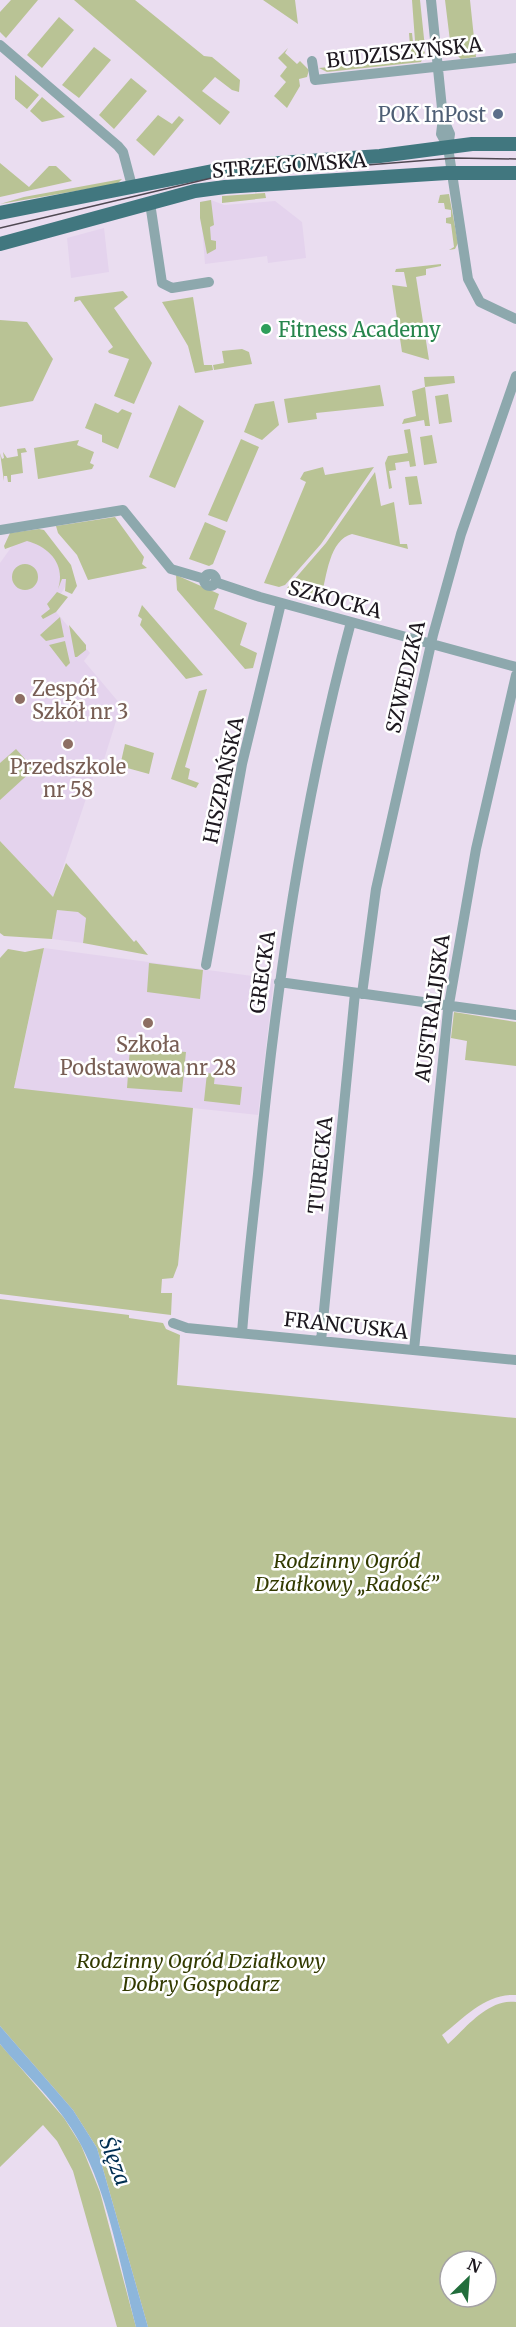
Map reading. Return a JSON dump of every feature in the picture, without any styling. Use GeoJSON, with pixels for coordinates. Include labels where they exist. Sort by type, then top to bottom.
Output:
{"type":"FeatureCollection","features":[{"type":"Feature","properties":{"kind":"main road","name":"STRZEGOMSKA"},"geometry":{"type":"LineString","coordinates":[[0,213],[238,166],[380,156],[472,144],[516,144]]}},
{"type":"Feature","properties":{"kind":"main road","name":"STRZEGOMSKA"},"geometry":{"type":"LineString","coordinates":[[0,244],[195,191],[242,185],[453,173],[516,173]]}},
{"type":"Feature","properties":{"kind":"street"},"geometry":{"type":"LineString","coordinates":[[431,0],[443,118],[441,134],[448,147],[453,173],[468,279],[475,294],[489,308],[516,319]]}},
{"type":"Feature","properties":{"kind":"street"},"geometry":{"type":"LineString","coordinates":[[0,45],[118,146],[123,152],[132,186]]}},
{"type":"Feature","properties":{"kind":"street","name":"BUDZISZYŃSKA"},"geometry":{"type":"LineString","coordinates":[[312,61],[315,80],[515,58]]}},
{"type":"Feature","properties":{"kind":"street"},"geometry":{"type":"LineString","coordinates":[[150,203],[162,283],[172,288],[209,282]]}},
{"type":"Feature","properties":{"kind":"street","name":"SZWEDZKA"},"geometry":{"type":"LineString","coordinates":[[358,993],[376,889],[431,643],[463,528],[516,376]]}},
{"type":"Feature","properties":{"kind":"street","name":"SZKOCKA"},"geometry":{"type":"LineString","coordinates":[[0,530],[123,510],[171,569],[282,603],[516,667]]}},
{"type":"Feature","properties":{"kind":"street","name":"HISZPAŃSKA"},"geometry":{"type":"LineString","coordinates":[[206,965],[242,764],[282,603]]}},
{"type":"Feature","properties":{"kind":"street","name":"GRECKA"},"geometry":{"type":"LineString","coordinates":[[242,1333],[279,982],[306,816],[351,622]]}},
{"type":"Feature","properties":{"kind":"street","name":"AUSTRALIJSKA"},"geometry":{"type":"LineString","coordinates":[[414,1350],[449,1005],[476,849],[516,675]]}},
{"type":"Feature","properties":{"kind":"street"},"geometry":{"type":"LineString","coordinates":[[279,982],[516,1015]]}},
{"type":"Feature","properties":{"kind":"street","name":"TURECKA"},"geometry":{"type":"LineString","coordinates":[[321,1341],[358,993]]}},
{"type":"Feature","properties":{"kind":"street","name":"FRANCUSKA"},"geometry":{"type":"LineString","coordinates":[[172,1323],[187,1328],[516,1360]]}},
{"type":"Feature","properties":{"kind":"shaded area"},"geometry":{"type":"Polygon","coordinates":[[[211,200],[224,205],[275,201],[302,222],[306,258],[268,263],[267,256],[205,264],[200,202],[211,200]]]}},
{"type":"Feature","properties":{"kind":"shaded area"},"geometry":{"type":"Polygon","coordinates":[[[104,228],[109,272],[71,278],[67,238],[104,228]]]}},
{"type":"Feature","properties":{"kind":"shaded area","name":"Zespół Szkół nr 3"},"geometry":{"type":"Polygon","coordinates":[[[20,535],[36,538],[66,567],[66,585],[53,608],[90,653],[84,661],[121,705],[102,766],[96,769],[53,897],[0,841],[0,563],[20,535]]]}},
{"type":"Feature","properties":{"kind":"shaded area"},"geometry":{"type":"Polygon","coordinates":[[[57,910],[78,912],[86,918],[83,943],[52,939],[57,910]]]}},
{"type":"Feature","properties":{"kind":"shaded area","name":"Szkoła Podstawowa nr 28"},"geometry":{"type":"Polygon","coordinates":[[[44,948],[274,979],[258,1115],[14,1089],[44,948]]]}},
{"type":"Feature","properties":{"kind":"green space"},"geometry":{"type":"Polygon","coordinates":[[[11,0],[38,0],[6,38],[0,32],[0,12],[11,0]]]}},
{"type":"Feature","properties":{"kind":"green space"},"geometry":{"type":"Polygon","coordinates":[[[74,0],[135,0],[204,56],[212,57],[240,80],[239,92],[232,90],[215,77],[202,91],[230,112],[220,125],[74,0]]]}},
{"type":"Feature","properties":{"kind":"green space"},"geometry":{"type":"Polygon","coordinates":[[[263,0],[295,0],[298,24],[263,0]]]}},
{"type":"Feature","properties":{"kind":"green space"},"geometry":{"type":"Polygon","coordinates":[[[412,0],[420,0],[425,48],[415,41],[412,0]]]}},
{"type":"Feature","properties":{"kind":"green space"},"geometry":{"type":"Polygon","coordinates":[[[445,0],[470,0],[476,57],[461,59],[451,49],[445,0]]]}},
{"type":"Feature","properties":{"kind":"green space"},"geometry":{"type":"Polygon","coordinates":[[[59,17],[74,30],[42,68],[27,55],[59,17]]]}},
{"type":"Feature","properties":{"kind":"green space"},"geometry":{"type":"Polygon","coordinates":[[[409,33],[412,33],[413,42],[425,52],[421,62],[327,72],[319,68],[411,59],[409,33]]]}},
{"type":"Feature","properties":{"kind":"green space"},"geometry":{"type":"Polygon","coordinates":[[[94,47],[111,60],[79,98],[62,85],[94,47]]]}},
{"type":"Feature","properties":{"kind":"green space"},"geometry":{"type":"Polygon","coordinates":[[[288,48],[285,53],[297,64],[300,61],[309,70],[307,77],[299,79],[300,86],[287,108],[274,96],[286,82],[280,76],[287,67],[278,58],[288,48]]]}},
{"type":"Feature","properties":{"kind":"green space"},"geometry":{"type":"Polygon","coordinates":[[[15,75],[39,95],[27,109],[15,99],[15,75]]]}},
{"type":"Feature","properties":{"kind":"green space"},"geometry":{"type":"Polygon","coordinates":[[[131,78],[147,91],[114,129],[99,115],[131,78]]]}},
{"type":"Feature","properties":{"kind":"green space"},"geometry":{"type":"Polygon","coordinates":[[[42,97],[65,117],[42,122],[30,111],[42,97]]]}},
{"type":"Feature","properties":{"kind":"green space"},"geometry":{"type":"Polygon","coordinates":[[[158,115],[172,124],[179,116],[184,120],[154,156],[136,140],[158,115]]]}},
{"type":"Feature","properties":{"kind":"green space"},"geometry":{"type":"Polygon","coordinates":[[[0,163],[29,187],[49,166],[56,166],[72,181],[0,197],[0,163]]]}},
{"type":"Feature","properties":{"kind":"green space"},"geometry":{"type":"Polygon","coordinates":[[[122,179],[117,184],[0,204],[24,197],[122,179]]]}},
{"type":"Feature","properties":{"kind":"green space"},"geometry":{"type":"Polygon","coordinates":[[[265,193],[266,198],[222,203],[222,196],[265,193]]]}},
{"type":"Feature","properties":{"kind":"green space"},"geometry":{"type":"Polygon","coordinates":[[[449,194],[458,243],[455,249],[449,250],[454,247],[451,224],[446,223],[446,218],[451,217],[451,210],[445,209],[444,203],[438,203],[440,195],[449,194]]]}},
{"type":"Feature","properties":{"kind":"green space"},"geometry":{"type":"Polygon","coordinates":[[[211,200],[214,225],[210,227],[211,240],[216,241],[216,249],[207,254],[200,218],[200,202],[211,200]]]}},
{"type":"Feature","properties":{"kind":"green space"},"geometry":{"type":"Polygon","coordinates":[[[441,264],[441,266],[426,269],[426,275],[416,277],[429,360],[402,352],[392,285],[407,287],[404,272],[395,272],[396,269],[441,264]]]}},
{"type":"Feature","properties":{"kind":"green space"},"geometry":{"type":"Polygon","coordinates":[[[123,291],[128,297],[114,308],[152,363],[134,404],[114,396],[129,359],[109,353],[108,351],[113,347],[80,300],[74,302],[75,297],[123,291]]]}},
{"type":"Feature","properties":{"kind":"green space"},"geometry":{"type":"Polygon","coordinates":[[[193,297],[204,365],[212,365],[213,370],[195,373],[188,346],[162,302],[193,297]]]}},
{"type":"Feature","properties":{"kind":"green space"},"geometry":{"type":"Polygon","coordinates":[[[0,320],[27,322],[53,359],[33,401],[0,407],[0,320]]]}},
{"type":"Feature","properties":{"kind":"green space"},"geometry":{"type":"Polygon","coordinates":[[[242,349],[249,352],[252,364],[214,370],[213,365],[224,363],[222,351],[242,349]]]}},
{"type":"Feature","properties":{"kind":"green space"},"geometry":{"type":"Polygon","coordinates":[[[454,376],[455,383],[425,387],[424,377],[454,376]]]}},
{"type":"Feature","properties":{"kind":"green space"},"geometry":{"type":"Polygon","coordinates":[[[380,385],[384,406],[316,413],[317,419],[288,423],[284,399],[380,385]]]}},
{"type":"Feature","properties":{"kind":"green space"},"geometry":{"type":"Polygon","coordinates":[[[425,387],[430,426],[425,426],[424,420],[402,424],[404,419],[416,416],[412,391],[425,387]]]}},
{"type":"Feature","properties":{"kind":"green space"},"geometry":{"type":"Polygon","coordinates":[[[448,394],[452,422],[439,424],[435,396],[448,394]]]}},
{"type":"Feature","properties":{"kind":"green space"},"geometry":{"type":"Polygon","coordinates":[[[274,401],[279,425],[262,440],[244,432],[255,404],[274,401]]]}},
{"type":"Feature","properties":{"kind":"green space"},"geometry":{"type":"Polygon","coordinates":[[[95,403],[118,413],[122,409],[132,413],[118,449],[102,442],[102,435],[85,428],[95,403]]]}},
{"type":"Feature","properties":{"kind":"green space"},"geometry":{"type":"Polygon","coordinates":[[[179,405],[204,421],[175,488],[149,477],[179,405]]]}},
{"type":"Feature","properties":{"kind":"green space"},"geometry":{"type":"Polygon","coordinates":[[[410,429],[416,466],[410,467],[409,461],[395,463],[396,470],[389,471],[392,488],[389,489],[385,463],[388,456],[408,453],[404,430],[410,429]]]}},
{"type":"Feature","properties":{"kind":"green space"},"geometry":{"type":"Polygon","coordinates":[[[432,435],[437,463],[424,465],[420,437],[432,435]]]}},
{"type":"Feature","properties":{"kind":"green space"},"geometry":{"type":"Polygon","coordinates":[[[241,439],[259,447],[227,522],[208,515],[241,439]]]}},
{"type":"Feature","properties":{"kind":"green space"},"geometry":{"type":"Polygon","coordinates":[[[79,440],[77,445],[94,452],[90,463],[94,465],[92,469],[38,479],[34,448],[79,440]]]}},
{"type":"Feature","properties":{"kind":"green space"},"geometry":{"type":"Polygon","coordinates":[[[25,448],[27,452],[21,453],[23,473],[11,475],[11,482],[8,482],[7,476],[4,476],[4,481],[0,453],[2,459],[4,458],[3,452],[7,458],[18,456],[17,449],[25,448]]]}},
{"type":"Feature","properties":{"kind":"green space"},"geometry":{"type":"Polygon","coordinates":[[[323,467],[325,475],[374,467],[321,544],[285,585],[279,587],[264,583],[306,482],[300,479],[304,472],[323,467]]]}},
{"type":"Feature","properties":{"kind":"green space"},"geometry":{"type":"Polygon","coordinates":[[[375,472],[381,506],[394,502],[400,544],[407,544],[408,549],[352,534],[338,543],[334,551],[327,569],[321,597],[287,588],[326,543],[375,472]]]}},
{"type":"Feature","properties":{"kind":"green space"},"geometry":{"type":"Polygon","coordinates":[[[417,476],[422,504],[409,505],[405,477],[417,476]]]}},
{"type":"Feature","properties":{"kind":"green space"},"geometry":{"type":"Polygon","coordinates":[[[115,517],[144,557],[142,564],[147,568],[88,580],[77,555],[58,533],[56,526],[115,517]]]}},
{"type":"Feature","properties":{"kind":"green space"},"geometry":{"type":"Polygon","coordinates":[[[205,522],[226,531],[213,564],[209,566],[189,559],[205,522]]]}},
{"type":"Feature","properties":{"kind":"green space"},"geometry":{"type":"Polygon","coordinates":[[[44,530],[71,565],[77,586],[72,594],[65,591],[66,579],[62,579],[58,589],[60,572],[58,564],[49,552],[27,541],[5,549],[4,546],[10,533],[44,530]]]}},
{"type":"Feature","properties":{"kind":"green space"},"geometry":{"type":"Polygon","coordinates":[[[25,564],[34,568],[38,577],[34,586],[25,590],[16,586],[12,577],[16,568],[25,564]]]}},
{"type":"Feature","properties":{"kind":"green space"},"geometry":{"type":"Polygon","coordinates":[[[176,575],[219,594],[214,609],[247,623],[240,645],[257,653],[253,668],[245,669],[177,590],[176,575]]]}},
{"type":"Feature","properties":{"kind":"green space"},"geometry":{"type":"Polygon","coordinates":[[[57,592],[68,597],[56,612],[43,619],[41,616],[50,609],[47,604],[57,592]]]}},
{"type":"Feature","properties":{"kind":"green space"},"geometry":{"type":"Polygon","coordinates":[[[142,605],[203,675],[186,679],[140,625],[142,619],[138,616],[142,605]]]}},
{"type":"Feature","properties":{"kind":"green space"},"geometry":{"type":"Polygon","coordinates":[[[60,617],[64,637],[46,641],[40,635],[60,617]]]}},
{"type":"Feature","properties":{"kind":"green space"},"geometry":{"type":"Polygon","coordinates":[[[69,625],[86,645],[86,650],[77,657],[75,657],[69,625]]]}},
{"type":"Feature","properties":{"kind":"green space"},"geometry":{"type":"Polygon","coordinates":[[[65,641],[70,663],[66,667],[49,645],[65,641]]]}},
{"type":"Feature","properties":{"kind":"green space"},"geometry":{"type":"Polygon","coordinates":[[[207,689],[185,767],[190,769],[188,779],[199,783],[196,788],[171,779],[199,691],[207,689]]]}},
{"type":"Feature","properties":{"kind":"green space"},"geometry":{"type":"Polygon","coordinates":[[[125,744],[154,753],[149,774],[120,766],[125,744]]]}},
{"type":"Feature","properties":{"kind":"green space"},"geometry":{"type":"Polygon","coordinates":[[[16,749],[34,769],[0,800],[0,763],[16,749]]]}},
{"type":"Feature","properties":{"kind":"green space"},"geometry":{"type":"Polygon","coordinates":[[[0,841],[53,897],[66,863],[134,942],[136,940],[148,955],[83,943],[86,918],[78,912],[57,910],[52,939],[4,936],[0,933],[0,841]]]}},
{"type":"Feature","properties":{"kind":"green space"},"geometry":{"type":"Polygon","coordinates":[[[44,948],[14,1088],[193,1108],[178,1265],[173,1278],[162,1279],[161,1293],[172,1293],[171,1315],[0,1294],[0,958],[8,949],[25,952],[44,948]]]}},
{"type":"Feature","properties":{"kind":"green space"},"geometry":{"type":"Polygon","coordinates":[[[149,963],[203,970],[200,999],[147,992],[149,963]]]}},
{"type":"Feature","properties":{"kind":"green space"},"geometry":{"type":"Polygon","coordinates":[[[454,1012],[516,1022],[516,1066],[465,1060],[467,1041],[451,1038],[454,1012]]]}},
{"type":"Feature","properties":{"kind":"green space"},"geometry":{"type":"Polygon","coordinates":[[[130,1047],[186,1052],[182,1092],[127,1088],[130,1047]]]}},
{"type":"Feature","properties":{"kind":"green space"},"geometry":{"type":"Polygon","coordinates":[[[207,1073],[215,1074],[214,1084],[242,1087],[240,1105],[204,1101],[207,1073]]]}},
{"type":"Feature","properties":{"kind":"green space"},"geometry":{"type":"Polygon","coordinates":[[[0,1299],[129,1315],[129,1318],[163,1323],[166,1329],[180,1335],[177,1385],[516,1418],[516,1995],[505,1995],[485,2002],[442,2035],[448,2044],[487,2009],[506,2002],[516,2002],[516,2327],[148,2327],[97,2148],[73,2110],[0,2026],[0,1299]]]}},
{"type":"Feature","properties":{"kind":"green space"},"geometry":{"type":"Polygon","coordinates":[[[0,2044],[64,2118],[81,2145],[100,2192],[136,2327],[117,2327],[73,2171],[57,2141],[43,2125],[0,2167],[0,2044]]]}},
{"type":"Feature","properties":{"kind":"water"},"geometry":{"type":"Polygon","coordinates":[[[0,2026],[73,2110],[97,2148],[148,2327],[136,2327],[111,2224],[94,2173],[83,2150],[55,2106],[0,2044],[0,2026]]]}},
{"type":"Feature","properties":{"kind":"tram line"},"geometry":{"type":"LineString","coordinates":[[0,228],[216,177],[455,158],[516,159]]}},
{"type":"Feature","properties":{"kind":"place","name":"POK InPost"},"geometry":{"type":"Point","coordinates":[498,114]}},
{"type":"Feature","properties":{"kind":"place","name":"Fitness Academy"},"geometry":{"type":"Point","coordinates":[266,329]}},
{"type":"Feature","properties":{"kind":"place","name":"Zespół Szkół nr 3"},"geometry":{"type":"Point","coordinates":[20,699]}},
{"type":"Feature","properties":{"kind":"place","name":"Przedszkole nr 58"},"geometry":{"type":"Point","coordinates":[68,744]}},
{"type":"Feature","properties":{"kind":"place","name":"Szkoła Podstawowa nr 28"},"geometry":{"type":"Point","coordinates":[148,1023]}},
{"type":"Feature","properties":{"kind":"park label","name":"Rodzinny Ogród Działkowy „Radość”"},"geometry":{"type":"Point","coordinates":[347,1572]}},
{"type":"Feature","properties":{"kind":"park label","name":"Rodzinny Ogród Działkowy Dobry Gospodarz"},"geometry":{"type":"Point","coordinates":[201,1972]}},
{"type":"Feature","properties":{"kind":"water label","name":"Ślęza"},"geometry":{"type":"Point","coordinates":[115,2161]}}]}
